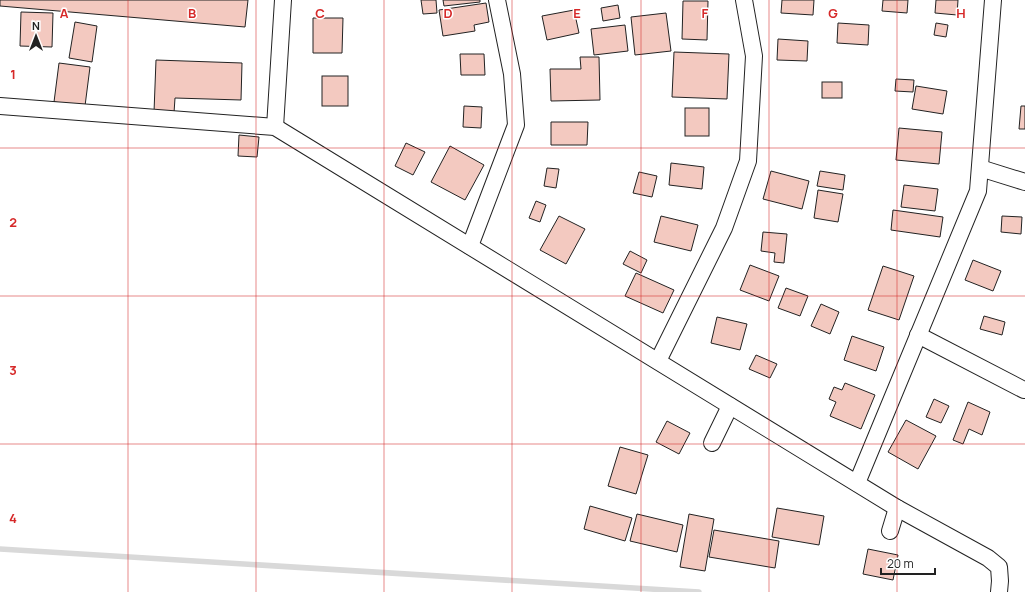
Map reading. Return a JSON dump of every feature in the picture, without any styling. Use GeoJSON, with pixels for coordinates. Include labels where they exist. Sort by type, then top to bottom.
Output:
{"type":"FeatureCollection","features":[{"type":"Feature","properties":{"kind":"street"},"geometry":{"type":"LineString","coordinates":[[275,127],[283,0]]}},
{"type":"Feature","properties":{"kind":"street"},"geometry":{"type":"LineString","coordinates":[[470,246],[516,125],[512,74],[497,0]]}},
{"type":"Feature","properties":{"kind":"street"},"geometry":{"type":"LineString","coordinates":[[658,361],[724,228],[748,161],[754,56],[744,0]]}},
{"type":"Feature","properties":{"kind":"street"},"geometry":{"type":"LineString","coordinates":[[857,483],[978,190],[993,0]]}},
{"type":"Feature","properties":{"kind":"street"},"geometry":{"type":"LineString","coordinates":[[0,106],[275,127],[897,508],[988,558],[998,567],[999,586]]}},
{"type":"Feature","properties":{"kind":"street"},"geometry":{"type":"LineString","coordinates":[[980,168],[1025,182]]}},
{"type":"Feature","properties":{"kind":"street"},"geometry":{"type":"LineString","coordinates":[[918,335],[1024,390]]}},
{"type":"Feature","properties":{"kind":"street"},"geometry":{"type":"LineString","coordinates":[[712,443],[730,406]]}},
{"type":"Feature","properties":{"kind":"street"},"geometry":{"type":"LineString","coordinates":[[890,531],[897,508]]}},
{"type":"Feature","properties":{"kind":"building"},"geometry":{"type":"Polygon","coordinates":[[[0,0],[248,0],[245,27],[0,6],[0,0]]]}},
{"type":"Feature","properties":{"kind":"building"},"geometry":{"type":"Polygon","coordinates":[[[421,0],[436,0],[437,13],[423,14],[421,0]]]}},
{"type":"Feature","properties":{"kind":"building"},"geometry":{"type":"Polygon","coordinates":[[[443,0],[480,0],[480,2],[444,6],[443,0]]]}},
{"type":"Feature","properties":{"kind":"building"},"geometry":{"type":"Polygon","coordinates":[[[782,0],[814,0],[813,15],[781,13],[782,0]]]}},
{"type":"Feature","properties":{"kind":"building"},"geometry":{"type":"Polygon","coordinates":[[[883,0],[908,0],[907,13],[882,11],[883,0]]]}},
{"type":"Feature","properties":{"kind":"building"},"geometry":{"type":"Polygon","coordinates":[[[936,0],[958,0],[957,15],[935,13],[936,0]]]}},
{"type":"Feature","properties":{"kind":"building"},"geometry":{"type":"Polygon","coordinates":[[[683,1],[708,1],[707,40],[682,39],[683,1]]]}},
{"type":"Feature","properties":{"kind":"building"},"geometry":{"type":"Polygon","coordinates":[[[486,3],[489,22],[474,25],[475,31],[443,36],[439,10],[486,3]]]}},
{"type":"Feature","properties":{"kind":"building"},"geometry":{"type":"Polygon","coordinates":[[[618,5],[620,18],[603,21],[601,8],[618,5]]]}},
{"type":"Feature","properties":{"kind":"building"},"geometry":{"type":"Polygon","coordinates":[[[574,10],[579,33],[547,40],[542,16],[574,10]]]}},
{"type":"Feature","properties":{"kind":"building"},"geometry":{"type":"Polygon","coordinates":[[[21,12],[53,13],[52,47],[20,46],[21,12]]]}},
{"type":"Feature","properties":{"kind":"building"},"geometry":{"type":"Polygon","coordinates":[[[666,13],[671,51],[635,55],[631,17],[666,13]]]}},
{"type":"Feature","properties":{"kind":"building"},"geometry":{"type":"Polygon","coordinates":[[[313,18],[343,18],[342,53],[313,53],[313,18]]]}},
{"type":"Feature","properties":{"kind":"building"},"geometry":{"type":"Polygon","coordinates":[[[75,22],[97,26],[92,62],[69,58],[75,22]]]}},
{"type":"Feature","properties":{"kind":"building"},"geometry":{"type":"Polygon","coordinates":[[[838,23],[869,25],[868,45],[837,43],[838,23]]]}},
{"type":"Feature","properties":{"kind":"building"},"geometry":{"type":"Polygon","coordinates":[[[936,23],[948,25],[946,37],[934,35],[936,23]]]}},
{"type":"Feature","properties":{"kind":"building"},"geometry":{"type":"Polygon","coordinates":[[[625,25],[628,51],[594,55],[591,29],[625,25]]]}},
{"type":"Feature","properties":{"kind":"building"},"geometry":{"type":"Polygon","coordinates":[[[778,39],[808,41],[807,61],[777,60],[778,39]]]}},
{"type":"Feature","properties":{"kind":"building"},"geometry":{"type":"Polygon","coordinates":[[[674,52],[729,54],[727,99],[672,97],[674,52]]]}},
{"type":"Feature","properties":{"kind":"building"},"geometry":{"type":"Polygon","coordinates":[[[460,54],[484,54],[485,75],[461,75],[460,54]]]}},
{"type":"Feature","properties":{"kind":"building"},"geometry":{"type":"Polygon","coordinates":[[[580,57],[599,57],[600,100],[551,101],[550,69],[581,69],[580,57]]]}},
{"type":"Feature","properties":{"kind":"building"},"geometry":{"type":"Polygon","coordinates":[[[156,60],[242,63],[241,100],[175,98],[174,113],[154,112],[156,60]]]}},
{"type":"Feature","properties":{"kind":"building"},"geometry":{"type":"Polygon","coordinates":[[[59,63],[90,67],[85,106],[54,102],[59,63]]]}},
{"type":"Feature","properties":{"kind":"building"},"geometry":{"type":"Polygon","coordinates":[[[322,76],[348,76],[348,106],[322,106],[322,76]]]}},
{"type":"Feature","properties":{"kind":"building"},"geometry":{"type":"Polygon","coordinates":[[[896,79],[914,80],[913,92],[895,91],[896,79]]]}},
{"type":"Feature","properties":{"kind":"building"},"geometry":{"type":"Polygon","coordinates":[[[822,82],[842,82],[842,98],[822,98],[822,82]]]}},
{"type":"Feature","properties":{"kind":"building"},"geometry":{"type":"Polygon","coordinates":[[[916,86],[947,91],[943,114],[912,109],[916,86]]]}},
{"type":"Feature","properties":{"kind":"building"},"geometry":{"type":"Polygon","coordinates":[[[464,106],[482,107],[481,128],[463,127],[464,106]]]}},
{"type":"Feature","properties":{"kind":"building"},"geometry":{"type":"Polygon","coordinates":[[[1021,106],[1025,106],[1025,129],[1019,129],[1021,106]]]}},
{"type":"Feature","properties":{"kind":"building"},"geometry":{"type":"Polygon","coordinates":[[[685,108],[709,108],[709,136],[685,136],[685,108]]]}},
{"type":"Feature","properties":{"kind":"building"},"geometry":{"type":"Polygon","coordinates":[[[551,122],[588,122],[587,145],[551,145],[551,122]]]}},
{"type":"Feature","properties":{"kind":"building"},"geometry":{"type":"Polygon","coordinates":[[[899,128],[942,132],[939,164],[896,160],[899,128]]]}},
{"type":"Feature","properties":{"kind":"building"},"geometry":{"type":"Polygon","coordinates":[[[239,135],[259,137],[257,157],[238,156],[239,135]]]}},
{"type":"Feature","properties":{"kind":"building"},"geometry":{"type":"Polygon","coordinates":[[[406,143],[425,152],[413,175],[395,166],[406,143]]]}},
{"type":"Feature","properties":{"kind":"building"},"geometry":{"type":"Polygon","coordinates":[[[450,146],[484,165],[465,200],[431,182],[450,146]]]}},
{"type":"Feature","properties":{"kind":"building"},"geometry":{"type":"Polygon","coordinates":[[[671,163],[704,167],[702,189],[669,185],[671,163]]]}},
{"type":"Feature","properties":{"kind":"building"},"geometry":{"type":"Polygon","coordinates":[[[547,168],[559,169],[556,188],[544,186],[547,168]]]}},
{"type":"Feature","properties":{"kind":"building"},"geometry":{"type":"Polygon","coordinates":[[[771,171],[809,181],[802,209],[763,199],[771,171]]]}},
{"type":"Feature","properties":{"kind":"building"},"geometry":{"type":"Polygon","coordinates":[[[820,171],[845,175],[843,190],[817,186],[820,171]]]}},
{"type":"Feature","properties":{"kind":"building"},"geometry":{"type":"Polygon","coordinates":[[[639,172],[657,176],[652,197],[633,193],[639,172]]]}},
{"type":"Feature","properties":{"kind":"building"},"geometry":{"type":"Polygon","coordinates":[[[904,185],[938,189],[935,211],[901,207],[904,185]]]}},
{"type":"Feature","properties":{"kind":"building"},"geometry":{"type":"Polygon","coordinates":[[[818,190],[843,194],[838,222],[814,218],[818,190]]]}},
{"type":"Feature","properties":{"kind":"building"},"geometry":{"type":"Polygon","coordinates":[[[536,201],[546,205],[540,222],[529,218],[536,201]]]}},
{"type":"Feature","properties":{"kind":"building"},"geometry":{"type":"Polygon","coordinates":[[[893,210],[943,217],[940,237],[891,230],[893,210]]]}},
{"type":"Feature","properties":{"kind":"building"},"geometry":{"type":"Polygon","coordinates":[[[559,216],[585,229],[566,264],[540,250],[559,216]]]}},
{"type":"Feature","properties":{"kind":"building"},"geometry":{"type":"Polygon","coordinates":[[[661,216],[698,225],[691,251],[654,242],[661,216]]]}},
{"type":"Feature","properties":{"kind":"building"},"geometry":{"type":"Polygon","coordinates":[[[1002,216],[1022,217],[1021,234],[1001,232],[1002,216]]]}},
{"type":"Feature","properties":{"kind":"building"},"geometry":{"type":"Polygon","coordinates":[[[763,232],[787,234],[784,263],[774,262],[775,253],[761,251],[763,232]]]}},
{"type":"Feature","properties":{"kind":"building"},"geometry":{"type":"Polygon","coordinates":[[[630,251],[647,260],[641,273],[623,264],[630,251]]]}},
{"type":"Feature","properties":{"kind":"building"},"geometry":{"type":"Polygon","coordinates":[[[973,260],[1001,271],[993,291],[965,280],[973,260]]]}},
{"type":"Feature","properties":{"kind":"building"},"geometry":{"type":"Polygon","coordinates":[[[750,265],[779,276],[769,301],[740,290],[750,265]]]}},
{"type":"Feature","properties":{"kind":"building"},"geometry":{"type":"Polygon","coordinates":[[[883,266],[914,276],[899,320],[868,310],[883,266]]]}},
{"type":"Feature","properties":{"kind":"building"},"geometry":{"type":"Polygon","coordinates":[[[636,273],[674,290],[663,313],[625,296],[636,273]]]}},
{"type":"Feature","properties":{"kind":"building"},"geometry":{"type":"Polygon","coordinates":[[[786,288],[808,296],[800,316],[778,308],[786,288]]]}},
{"type":"Feature","properties":{"kind":"building"},"geometry":{"type":"Polygon","coordinates":[[[821,304],[839,312],[830,334],[811,326],[821,304]]]}},
{"type":"Feature","properties":{"kind":"building"},"geometry":{"type":"Polygon","coordinates":[[[984,316],[1005,322],[1002,335],[980,329],[984,316]]]}},
{"type":"Feature","properties":{"kind":"building"},"geometry":{"type":"Polygon","coordinates":[[[717,317],[747,324],[740,350],[711,343],[717,317]]]}},
{"type":"Feature","properties":{"kind":"building"},"geometry":{"type":"Polygon","coordinates":[[[852,336],[884,347],[876,371],[844,360],[852,336]]]}},
{"type":"Feature","properties":{"kind":"building"},"geometry":{"type":"Polygon","coordinates":[[[756,355],[777,364],[770,378],[749,369],[756,355]]]}},
{"type":"Feature","properties":{"kind":"building"},"geometry":{"type":"Polygon","coordinates":[[[845,383],[875,395],[861,429],[830,416],[836,402],[829,399],[834,387],[842,390],[845,383]]]}},
{"type":"Feature","properties":{"kind":"building"},"geometry":{"type":"Polygon","coordinates":[[[934,399],[949,406],[941,423],[926,417],[934,399]]]}},
{"type":"Feature","properties":{"kind":"building"},"geometry":{"type":"Polygon","coordinates":[[[968,402],[990,412],[982,435],[969,429],[963,444],[953,440],[968,402]]]}},
{"type":"Feature","properties":{"kind":"building"},"geometry":{"type":"Polygon","coordinates":[[[906,420],[936,436],[918,469],[888,452],[906,420]]]}},
{"type":"Feature","properties":{"kind":"building"},"geometry":{"type":"Polygon","coordinates":[[[667,421],[690,433],[679,454],[656,442],[667,421]]]}},
{"type":"Feature","properties":{"kind":"building"},"geometry":{"type":"Polygon","coordinates":[[[620,447],[648,455],[636,494],[608,486],[620,447]]]}},
{"type":"Feature","properties":{"kind":"building"},"geometry":{"type":"Polygon","coordinates":[[[590,506],[632,518],[625,541],[584,529],[590,506]]]}},
{"type":"Feature","properties":{"kind":"building"},"geometry":{"type":"Polygon","coordinates":[[[777,508],[824,516],[819,545],[772,537],[777,508]]]}},
{"type":"Feature","properties":{"kind":"building"},"geometry":{"type":"Polygon","coordinates":[[[637,514],[683,525],[677,552],[630,541],[637,514]]]}},
{"type":"Feature","properties":{"kind":"building"},"geometry":{"type":"Polygon","coordinates":[[[689,514],[714,519],[705,571],[680,567],[689,514]]]}},
{"type":"Feature","properties":{"kind":"building"},"geometry":{"type":"Polygon","coordinates":[[[714,530],[779,541],[775,568],[709,557],[714,530]]]}},
{"type":"Feature","properties":{"kind":"building"},"geometry":{"type":"Polygon","coordinates":[[[868,549],[898,555],[893,580],[863,574],[868,549]]]}},
{"type":"Feature","properties":{"kind":"waterway"},"geometry":{"type":"LineString","coordinates":[[0,549],[699,592]]}}]}
